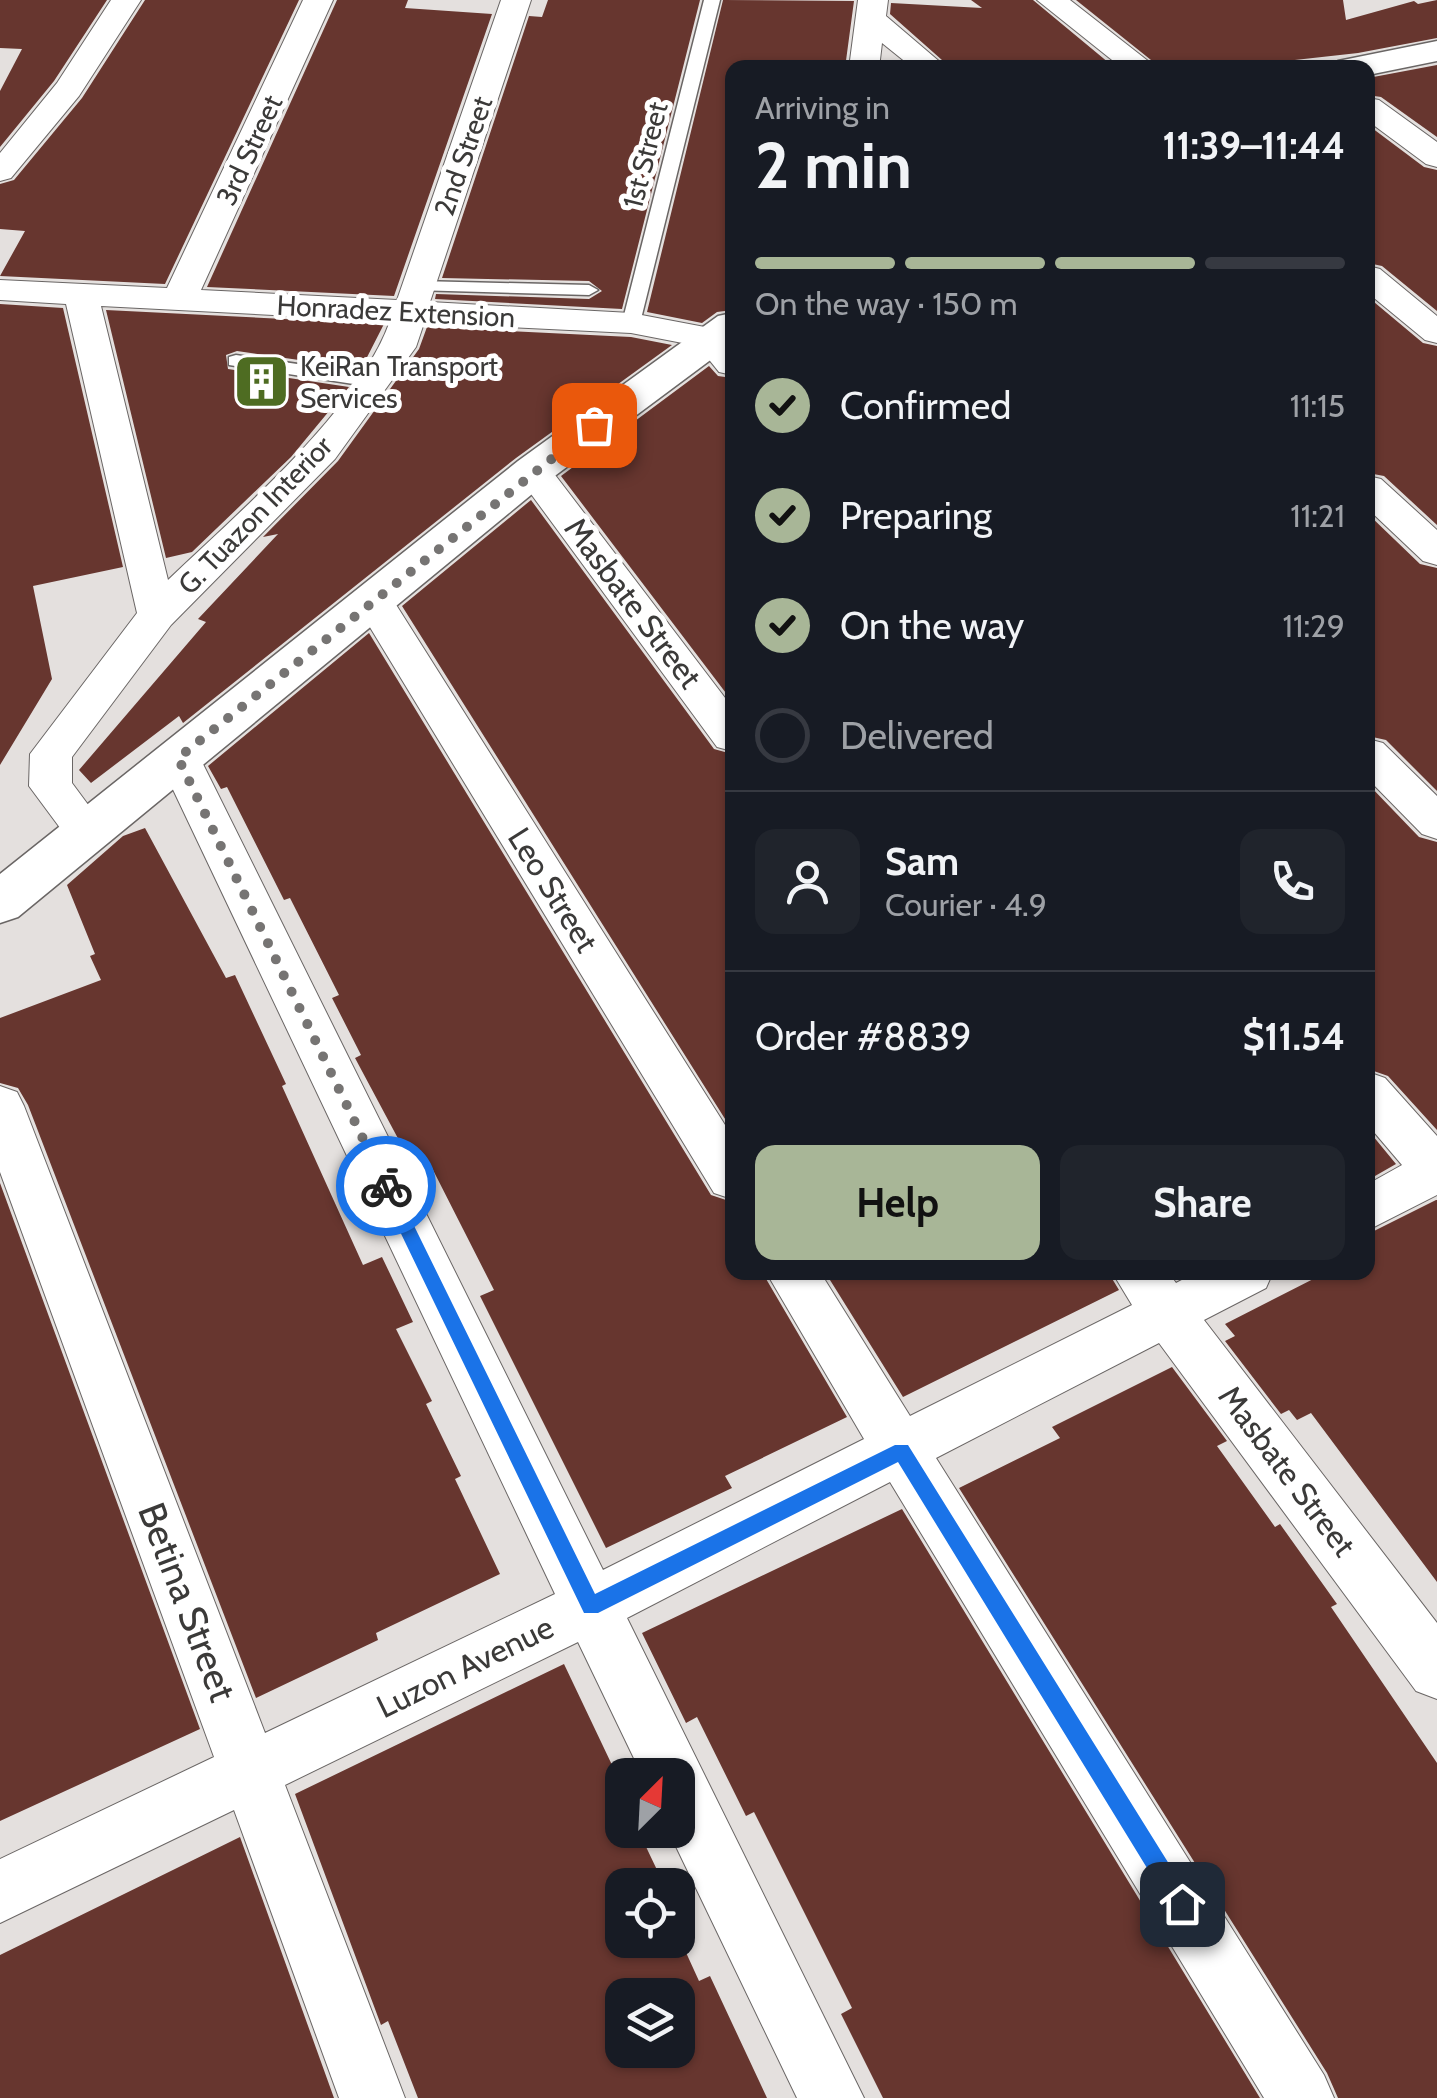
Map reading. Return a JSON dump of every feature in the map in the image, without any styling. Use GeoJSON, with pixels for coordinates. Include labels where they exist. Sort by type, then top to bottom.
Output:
{"type":"FeatureCollection","features":[{"type":"Feature","properties":{"kind":"street"},"geometry":{"type":"LineString","coordinates":[[0,171],[22,150],[96,50],[126,0]]}},
{"type":"Feature","properties":{"kind":"street","name":"3rd Street"},"geometry":{"type":"LineString","coordinates":[[179,300],[318,0]]}},
{"type":"Feature","properties":{"kind":"street","name":"2nd Street"},"geometry":{"type":"LineString","coordinates":[[415,298],[516,0]]}},
{"type":"Feature","properties":{"kind":"street"},"geometry":{"type":"LineString","coordinates":[[1052,0],[1131,60]]}},
{"type":"Feature","properties":{"kind":"street"},"geometry":{"type":"LineString","coordinates":[[865,60],[872,10]]}},
{"type":"Feature","properties":{"kind":"street"},"geometry":{"type":"LineString","coordinates":[[872,10],[924,60]]}},
{"type":"Feature","properties":{"kind":"street"},"geometry":{"type":"LineString","coordinates":[[1375,63],[1437,50]]}},
{"type":"Feature","properties":{"kind":"street"},"geometry":{"type":"LineString","coordinates":[[1375,112],[1437,157]]}},
{"type":"Feature","properties":{"kind":"street"},"geometry":{"type":"LineString","coordinates":[[1375,282],[1437,333]]}},
{"type":"Feature","properties":{"kind":"street","name":"Honradez Extension"},"geometry":{"type":"LineString","coordinates":[[0,290],[179,300],[415,298],[631,322],[725,342]]}},
{"type":"Feature","properties":{"kind":"street","name":"G. Tuazon Interior"},"geometry":{"type":"LineString","coordinates":[[81,294],[158,615]]}},
{"type":"Feature","properties":{"kind":"street","name":"G. Tuazon Interior"},"geometry":{"type":"LineString","coordinates":[[87,832],[50,786],[51,754],[158,615],[322,451],[398,347],[415,298]]}},
{"type":"Feature","properties":{"kind":"street"},"geometry":{"type":"LineString","coordinates":[[0,904],[533,471],[725,342]]}},
{"type":"Feature","properties":{"kind":"street","name":"Masbate Street"},"geometry":{"type":"LineString","coordinates":[[533,471],[725,727]]}},
{"type":"Feature","properties":{"kind":"street"},"geometry":{"type":"LineString","coordinates":[[1375,494],[1437,552]]}},
{"type":"Feature","properties":{"kind":"street","name":"Leo Street"},"geometry":{"type":"LineString","coordinates":[[374,601],[725,1167]]}},
{"type":"Feature","properties":{"kind":"street"},"geometry":{"type":"LineString","coordinates":[[178,758],[665,1758]]}},
{"type":"Feature","properties":{"kind":"street"},"geometry":{"type":"LineString","coordinates":[[1375,761],[1437,823]]}},
{"type":"Feature","properties":{"kind":"street"},"geometry":{"type":"LineString","coordinates":[[1375,1100],[1437,1171],[1375,1204]]}},
{"type":"Feature","properties":{"kind":"street","name":"Betina Street"},"geometry":{"type":"LineString","coordinates":[[0,1106],[372,2098]]}},
{"type":"Feature","properties":{"kind":"street"},"geometry":{"type":"LineString","coordinates":[[796,1280],[1301,2098]]}},
{"type":"Feature","properties":{"kind":"street","name":"Luzon Avenue"},"geometry":{"type":"LineString","coordinates":[[0,1892],[902,1451],[1153,1294],[1213,1280]]}},
{"type":"Feature","properties":{"kind":"street","name":"Masbate Street"},"geometry":{"type":"LineString","coordinates":[[1153,1294],[1437,1670]]}},
{"type":"Feature","properties":{"kind":"street"},"geometry":{"type":"LineString","coordinates":[[695,1819],[831,2098]]}},
{"type":"Feature","properties":{"kind":"lane","name":"1st Street"},"geometry":{"type":"LineString","coordinates":[[631,322],[712,0]]}},
{"type":"Feature","properties":{"kind":"lane"},"geometry":{"type":"LineString","coordinates":[[415,298],[589,290]]}},
{"type":"Feature","properties":{"kind":"lane"},"geometry":{"type":"LineString","coordinates":[[236,362],[373,381]]}},
{"type":"Feature","properties":{"kind":"building"},"geometry":{"type":"Polygon","coordinates":[[[0,0],[107,0],[54,81],[0,147],[0,91],[22,49],[0,48],[0,0]]]}},
{"type":"Feature","properties":{"kind":"building"},"geometry":{"type":"Polygon","coordinates":[[[145,0],[299,0],[165,284],[0,276],[25,231],[0,229],[0,184],[14,180],[82,98],[145,0]]]}},
{"type":"Feature","properties":{"kind":"building"},"geometry":{"type":"Polygon","coordinates":[[[337,0],[408,0],[405,8],[492,14],[394,296],[207,287],[337,0]]]}},
{"type":"Feature","properties":{"kind":"building"},"geometry":{"type":"Polygon","coordinates":[[[548,0],[700,0],[622,309],[435,299],[436,294],[589,299],[602,291],[589,281],[442,278],[529,16],[542,17],[548,0]]]}},
{"type":"Feature","properties":{"kind":"building"},"geometry":{"type":"Polygon","coordinates":[[[723,0],[854,1],[846,60],[725,60],[725,311],[702,323],[647,312],[723,0]]]}},
{"type":"Feature","properties":{"kind":"building"},"geometry":{"type":"Polygon","coordinates":[[[971,0],[1033,0],[1105,60],[942,60],[890,14],[891,3],[982,8],[971,0]]]}},
{"type":"Feature","properties":{"kind":"building"},"geometry":{"type":"Polygon","coordinates":[[[1076,0],[1343,0],[1346,20],[1414,1],[1418,4],[1437,0],[1437,38],[1295,60],[1151,60],[1076,0]]]}},
{"type":"Feature","properties":{"kind":"building"},"geometry":{"type":"Polygon","coordinates":[[[1437,65],[1437,137],[1375,96],[1375,77],[1437,65]]]}},
{"type":"Feature","properties":{"kind":"building"},"geometry":{"type":"Polygon","coordinates":[[[1375,130],[1424,167],[1437,170],[1437,311],[1375,264],[1375,130]]]}},
{"type":"Feature","properties":{"kind":"building"},"geometry":{"type":"Polygon","coordinates":[[[1375,303],[1423,343],[1437,346],[1437,525],[1384,476],[1375,474],[1375,303]]]}},
{"type":"Feature","properties":{"kind":"building"},"geometry":{"type":"Polygon","coordinates":[[[0,304],[63,308],[123,567],[33,586],[52,679],[0,765],[0,304]]]}},
{"type":"Feature","properties":{"kind":"building"},"geometry":{"type":"Polygon","coordinates":[[[106,310],[384,324],[361,369],[237,351],[226,355],[228,369],[349,387],[291,457],[192,552],[166,558],[106,310]]]}},
{"type":"Feature","properties":{"kind":"building"},"geometry":{"type":"Polygon","coordinates":[[[427,327],[631,337],[672,345],[516,458],[183,723],[179,716],[91,783],[79,770],[206,622],[198,619],[278,534],[263,537],[338,461],[419,349],[427,327]]]}},
{"type":"Feature","properties":{"kind":"building"},"geometry":{"type":"Polygon","coordinates":[[[709,366],[718,376],[725,377],[725,692],[561,476],[709,366]]]}},
{"type":"Feature","properties":{"kind":"building"},"geometry":{"type":"Polygon","coordinates":[[[531,500],[714,749],[725,752],[725,1119],[402,606],[531,500]]]}},
{"type":"Feature","properties":{"kind":"building"},"geometry":{"type":"Polygon","coordinates":[[[1375,521],[1420,564],[1437,568],[1437,791],[1386,740],[1375,738],[1375,521]]]}},
{"type":"Feature","properties":{"kind":"building"},"geometry":{"type":"Polygon","coordinates":[[[369,633],[711,1195],[725,1200],[725,1280],[767,1280],[847,1417],[725,1476],[732,1488],[606,1548],[480,1296],[494,1290],[432,1168],[417,1174],[355,1058],[361,1055],[332,998],[339,995],[290,898],[284,900],[227,787],[221,789],[208,766],[369,633]]]}},
{"type":"Feature","properties":{"kind":"building"},"geometry":{"type":"Polygon","coordinates":[[[1375,791],[1419,837],[1437,842],[1437,1130],[1388,1076],[1375,1071],[1375,791]]]}},
{"type":"Feature","properties":{"kind":"building"},"geometry":{"type":"Polygon","coordinates":[[[145,828],[226,978],[235,975],[363,1265],[382,1257],[413,1322],[396,1329],[432,1401],[426,1404],[461,1476],[455,1479],[500,1574],[376,1633],[378,1640],[256,1698],[28,1105],[18,1088],[0,1083],[0,1018],[101,980],[90,956],[95,954],[67,885],[123,836],[145,828]]]}},
{"type":"Feature","properties":{"kind":"building"},"geometry":{"type":"Polygon","coordinates":[[[1375,1138],[1396,1164],[1375,1176],[1375,1138]]]}},
{"type":"Feature","properties":{"kind":"building"},"geometry":{"type":"Polygon","coordinates":[[[0,1183],[200,1729],[0,1821],[0,1183]]]}},
{"type":"Feature","properties":{"kind":"building"},"geometry":{"type":"Polygon","coordinates":[[[1437,1200],[1437,1582],[1311,1413],[1297,1420],[1289,1410],[1281,1414],[1225,1341],[1235,1336],[1225,1324],[1311,1280],[1375,1280],[1375,1231],[1437,1200]]]}},
{"type":"Feature","properties":{"kind":"building"},"geometry":{"type":"Polygon","coordinates":[[[830,1280],[1113,1280],[1119,1290],[903,1397],[830,1280]]]}},
{"type":"Feature","properties":{"kind":"building"},"geometry":{"type":"Polygon","coordinates":[[[1172,1367],[1227,1441],[1217,1446],[1337,1604],[1331,1607],[1437,1763],[1437,2098],[1338,2098],[1327,2073],[959,1488],[1060,1438],[1052,1427],[1172,1367]]]}},
{"type":"Feature","properties":{"kind":"building"},"geometry":{"type":"Polygon","coordinates":[[[902,1509],[1260,2098],[883,2098],[841,2014],[852,2008],[754,1812],[746,1816],[697,1717],[686,1723],[642,1633],[902,1509]]]}},
{"type":"Feature","properties":{"kind":"building"},"geometry":{"type":"Polygon","coordinates":[[[564,1664],[609,1758],[605,1758],[605,1848],[647,1848],[656,1868],[605,1868],[605,1958],[688,1958],[699,1981],[710,1976],[767,2098],[418,2098],[388,2021],[381,2025],[295,1794],[564,1664]]]}},
{"type":"Feature","properties":{"kind":"building"},"geometry":{"type":"Polygon","coordinates":[[[240,1837],[334,2098],[0,2098],[0,1955],[240,1837]]]}},
{"type":"Feature","properties":{"kind":"way so far"},"geometry":{"type":"LineString","coordinates":[[386,1186],[178,758],[594,425]]}},
{"type":"Feature","properties":{"kind":"place","name":"KeiRan Transport Services"},"geometry":{"type":"Point","coordinates":[261,382]}},
{"type":"Feature","properties":{"kind":"route"},"geometry":{"type":"LineString","coordinates":[[386,1186],[591,1606],[902,1451],[1182,1904]]}}]}
